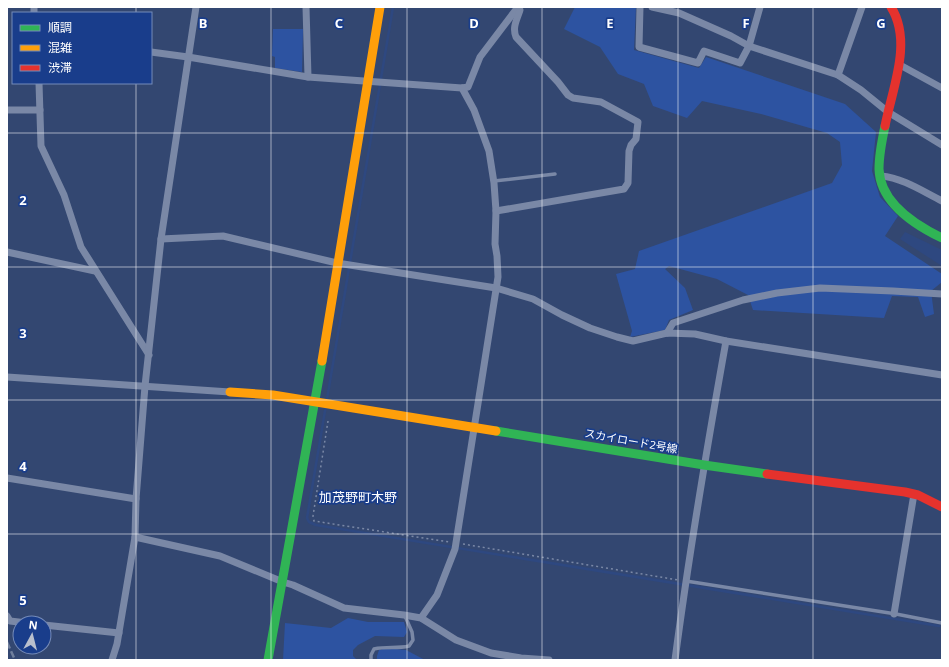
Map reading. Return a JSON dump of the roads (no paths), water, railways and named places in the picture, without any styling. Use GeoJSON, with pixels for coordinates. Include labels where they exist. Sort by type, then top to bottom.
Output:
{"type":"FeatureCollection","features":[{"type":"Feature","properties":{"kind":"street"},"geometry":{"type":"LineString","coordinates":[[112,660],[117,644],[135,537],[136,499],[145,386],[161,239],[196,7]]}},
{"type":"Feature","properties":{"kind":"street"},"geometry":{"type":"LineString","coordinates":[[306,7],[308,77]]}},
{"type":"Feature","properties":{"kind":"street"},"geometry":{"type":"LineString","coordinates":[[268,660],[283,582],[323,402],[337,263],[380,7]]}},
{"type":"Feature","properties":{"kind":"street"},"geometry":{"type":"LineString","coordinates":[[152,52],[308,77],[462,88],[468,87],[480,57],[518,7]]}},
{"type":"Feature","properties":{"kind":"street"},"geometry":{"type":"LineString","coordinates":[[496,212],[624,189],[628,183],[629,151],[631,145],[636,139],[638,122],[601,102],[573,98],[568,95],[558,82],[516,37],[514,31],[520,10],[518,7]]}},
{"type":"Feature","properties":{"kind":"street"},"geometry":{"type":"LineString","coordinates":[[640,7],[638,47],[698,63],[704,51],[740,63],[749,46],[760,7]]}},
{"type":"Feature","properties":{"kind":"street"},"geometry":{"type":"LineString","coordinates":[[652,7],[679,13],[731,36],[749,46],[838,75],[861,90],[888,112],[942,145]]}},
{"type":"Feature","properties":{"kind":"street"},"geometry":{"type":"LineString","coordinates":[[838,75],[862,7]]}},
{"type":"Feature","properties":{"kind":"street"},"geometry":{"type":"LineString","coordinates":[[890,7],[894,11],[902,44],[900,65],[882,138],[879,170],[884,188],[900,212],[925,231],[942,238]]}},
{"type":"Feature","properties":{"kind":"street"},"geometry":{"type":"LineString","coordinates":[[900,65],[942,88]]}},
{"type":"Feature","properties":{"kind":"street"},"geometry":{"type":"LineString","coordinates":[[39,84],[41,146],[64,195],[81,247],[149,355]]}},
{"type":"Feature","properties":{"kind":"street"},"geometry":{"type":"LineString","coordinates":[[421,618],[437,595],[455,546],[498,277],[498,256],[495,244],[496,212],[494,181],[489,151],[474,110],[462,88]]}},
{"type":"Feature","properties":{"kind":"street"},"geometry":{"type":"LineString","coordinates":[[7,110],[40,110]]}},
{"type":"Feature","properties":{"kind":"street"},"geometry":{"type":"LineString","coordinates":[[881,176],[900,180],[942,201]]}},
{"type":"Feature","properties":{"kind":"street"},"geometry":{"type":"LineString","coordinates":[[161,239],[222,236],[337,263],[496,288],[533,299],[590,328],[632,341],[666,333],[695,334],[942,375]]}},
{"type":"Feature","properties":{"kind":"street"},"geometry":{"type":"LineString","coordinates":[[7,252],[95,271]]}},
{"type":"Feature","properties":{"kind":"street"},"geometry":{"type":"LineString","coordinates":[[666,333],[673,324],[743,300],[777,293],[820,288],[942,294]]}},
{"type":"Feature","properties":{"kind":"street"},"geometry":{"type":"LineString","coordinates":[[674,660],[704,465],[726,340]]}},
{"type":"Feature","properties":{"kind":"street"},"geometry":{"type":"LineString","coordinates":[[7,377],[230,392]]}},
{"type":"Feature","properties":{"kind":"street","name":"スカイロード2号線"},"geometry":{"type":"LineString","coordinates":[[230,392],[273,395],[323,402],[704,465],[914,494],[942,507]]}},
{"type":"Feature","properties":{"kind":"street"},"geometry":{"type":"LineString","coordinates":[[7,478],[136,499]]}},
{"type":"Feature","properties":{"kind":"street"},"geometry":{"type":"LineString","coordinates":[[894,614],[914,494]]}},
{"type":"Feature","properties":{"kind":"street"},"geometry":{"type":"LineString","coordinates":[[135,537],[220,556],[293,585],[344,608],[421,618],[456,640],[491,653],[521,658],[549,660]]}},
{"type":"Feature","properties":{"kind":"street"},"geometry":{"type":"LineString","coordinates":[[52,626],[119,633]]}},
{"type":"Feature","properties":{"kind":"lane"},"geometry":{"type":"LineString","coordinates":[[494,181],[556,174]]}},
{"type":"Feature","properties":{"kind":"lane"},"geometry":{"type":"LineString","coordinates":[[685,584],[894,614],[942,623]]}},
{"type":"Feature","properties":{"kind":"lane"},"geometry":{"type":"LineString","coordinates":[[371,660],[371,654],[374,649],[389,646],[409,646],[413,640],[412,632],[404,615]]}},
{"type":"Feature","properties":{"kind":"waterway"},"geometry":{"type":"LineString","coordinates":[[393,7],[307,518],[309,522],[316,525],[939,626]]}},
{"type":"Feature","properties":{"kind":"railway"},"geometry":{"type":"LineString","coordinates":[[7,642],[15,660]]}},
{"type":"Feature","properties":{"kind":"district","name":"加茂野町木野"},"geometry":{"type":"Point","coordinates":[358,497]}}]}
